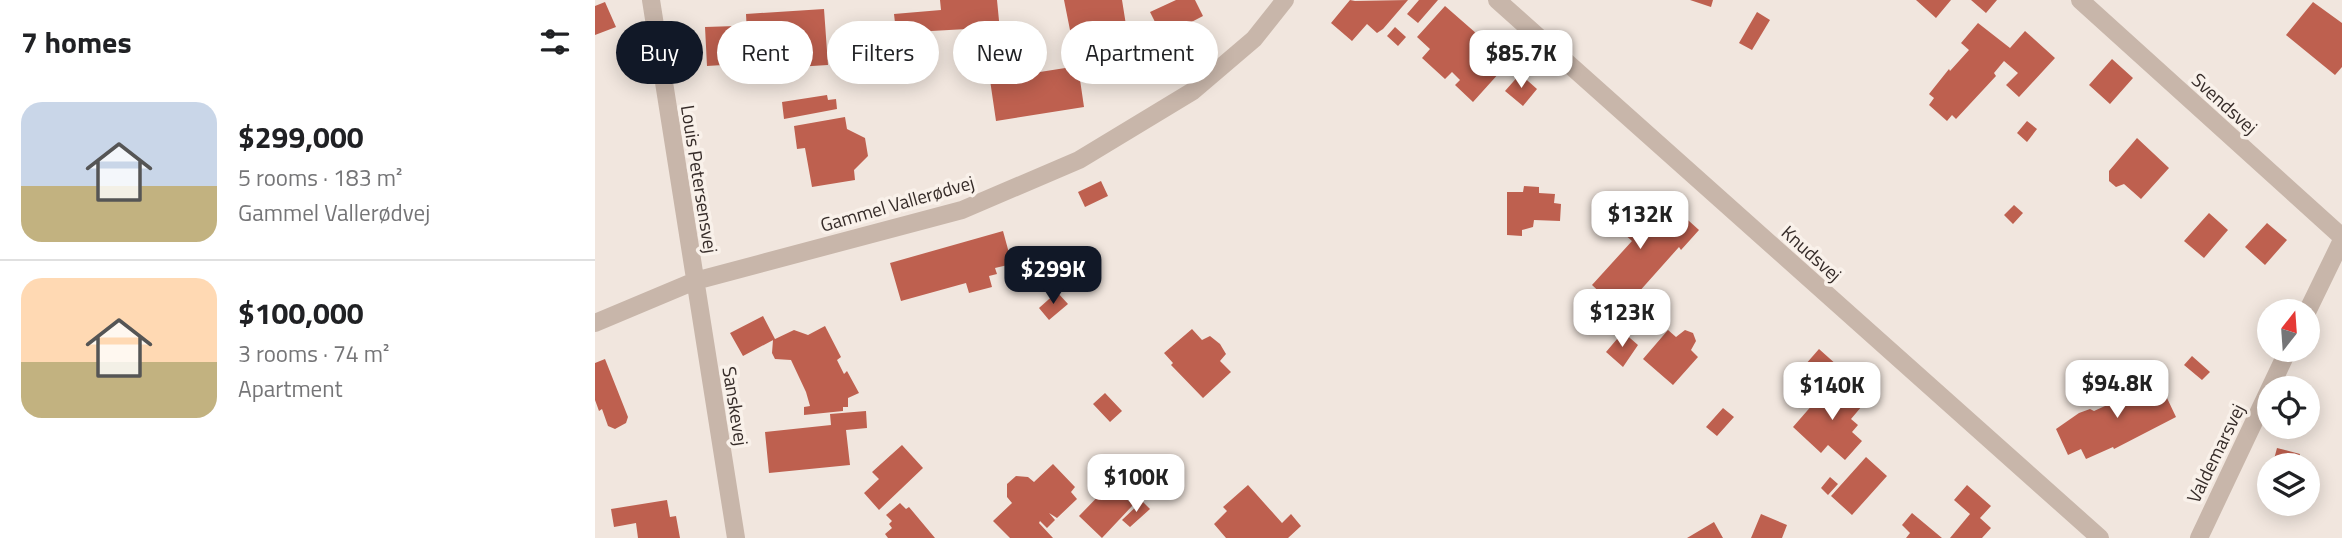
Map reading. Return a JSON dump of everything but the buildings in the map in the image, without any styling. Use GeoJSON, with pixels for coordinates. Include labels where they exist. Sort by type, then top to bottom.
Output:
{"type":"FeatureCollection","features":[{"type":"Feature","properties":{"kind":"street","name":"Louis Petersensvej"},"geometry":{"type":"LineString","coordinates":[[651,0],[695,281]]}},
{"type":"Feature","properties":{"kind":"street","name":"Gammel Vallerødvej"},"geometry":{"type":"LineString","coordinates":[[595,323],[695,281],[962,210],[1079,160],[1193,91],[1254,39],[1285,0]]}},
{"type":"Feature","properties":{"kind":"street","name":"Knudsvej"},"geometry":{"type":"LineString","coordinates":[[1497,0],[2100,538]]}},
{"type":"Feature","properties":{"kind":"street","name":"Svendsvej"},"geometry":{"type":"LineString","coordinates":[[2080,0],[2342,239]]}},
{"type":"Feature","properties":{"kind":"street"},"geometry":{"type":"LineString","coordinates":[[2313,299],[2342,239]]}},
{"type":"Feature","properties":{"kind":"street","name":"Sanskevej"},"geometry":{"type":"LineString","coordinates":[[695,281],[736,538]]}},
{"type":"Feature","properties":{"kind":"street","name":"Valdemarsvej"},"geometry":{"type":"LineString","coordinates":[[2199,538],[2282,362]]}}]}
